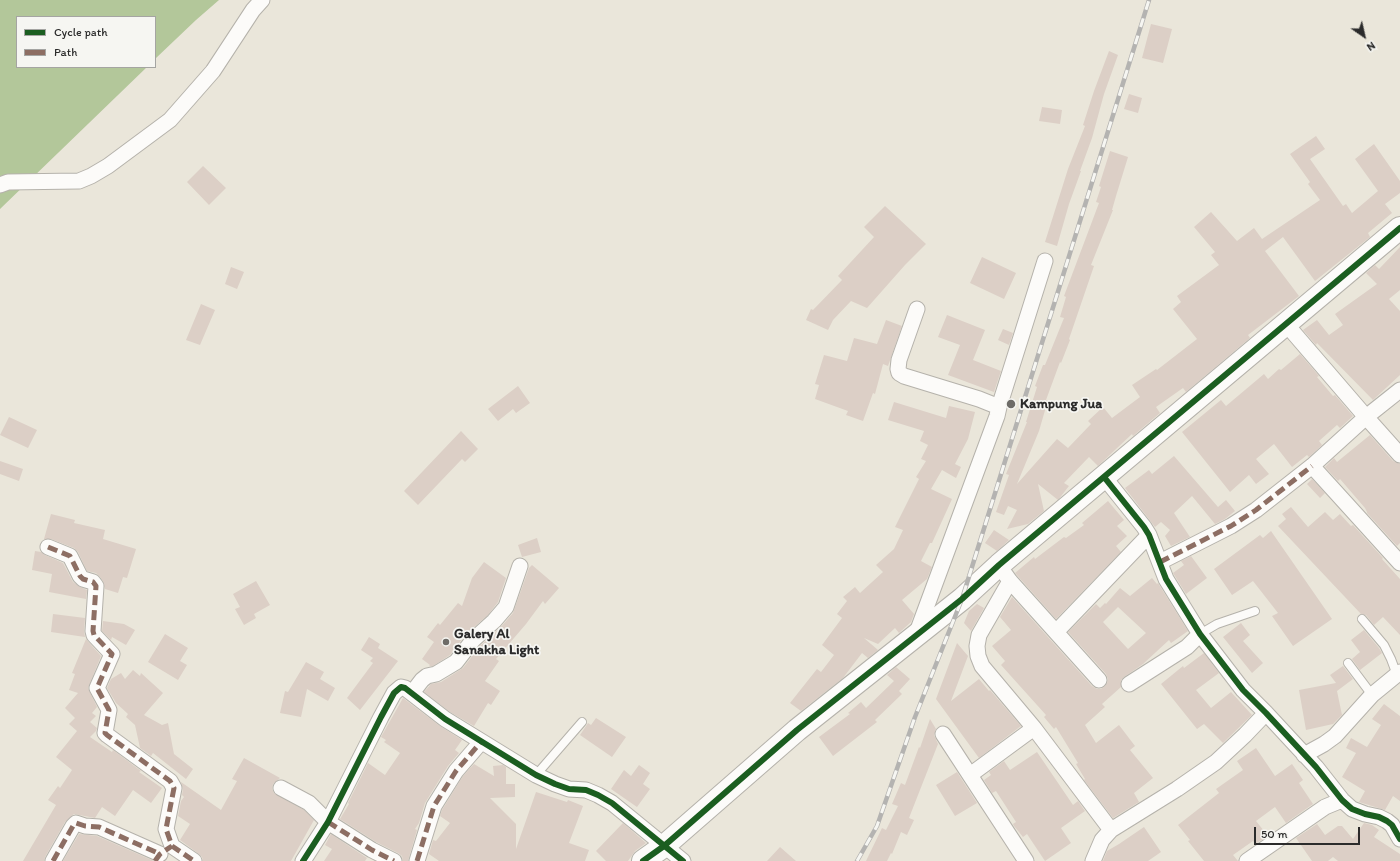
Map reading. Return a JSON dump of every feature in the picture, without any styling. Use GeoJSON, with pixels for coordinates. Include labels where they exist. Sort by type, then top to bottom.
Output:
{"type":"FeatureCollection","features":[{"type":"Feature","properties":{"kind":"street"},"geometry":{"type":"LineString","coordinates":[[0,185],[8,182],[79,182],[108,166],[170,120],[213,71],[253,10],[262,0]]}},
{"type":"Feature","properties":{"kind":"street"},"geometry":{"type":"LineString","coordinates":[[643,861],[664,846],[797,730],[962,599],[1004,573],[1104,477],[1400,228]]}},
{"type":"Feature","properties":{"kind":"street"},"geometry":{"type":"LineString","coordinates":[[916,636],[997,416],[1045,261]]}},
{"type":"Feature","properties":{"kind":"street"},"geometry":{"type":"LineString","coordinates":[[917,310],[899,360],[899,373],[904,376],[979,399],[999,407]]}},
{"type":"Feature","properties":{"kind":"street"},"geometry":{"type":"LineString","coordinates":[[1286,324],[1400,455]]}},
{"type":"Feature","properties":{"kind":"street"},"geometry":{"type":"LineString","coordinates":[[1160,562],[1237,522],[1256,510],[1312,466],[1366,417],[1400,390]]}},
{"type":"Feature","properties":{"kind":"street"},"geometry":{"type":"LineString","coordinates":[[1312,466],[1400,564]]}},
{"type":"Feature","properties":{"kind":"street"},"geometry":{"type":"LineString","coordinates":[[1104,477],[1141,522],[1149,535],[1166,579],[1200,634],[1244,690],[1316,767],[1342,800],[1352,810],[1379,817],[1387,821],[1392,825],[1400,839]]}},
{"type":"Feature","properties":{"kind":"street"},"geometry":{"type":"LineString","coordinates":[[1056,632],[1149,535]]}},
{"type":"Feature","properties":{"kind":"street"},"geometry":{"type":"LineString","coordinates":[[48,547],[70,556],[80,576],[93,582],[96,586],[93,631],[94,635],[112,654],[97,688],[109,710],[107,735],[170,781],[174,788],[162,853]]}},
{"type":"Feature","properties":{"kind":"street"},"geometry":{"type":"LineString","coordinates":[[412,693],[427,676],[436,674],[456,662],[473,640],[494,621],[506,607],[520,566]]}},
{"type":"Feature","properties":{"kind":"street"},"geometry":{"type":"LineString","coordinates":[[1004,573],[1099,680]]}},
{"type":"Feature","properties":{"kind":"street"},"geometry":{"type":"LineString","coordinates":[[1004,573],[979,635],[977,646],[978,656],[982,666],[1034,728],[1111,830]]}},
{"type":"Feature","properties":{"kind":"street"},"geometry":{"type":"LineString","coordinates":[[1129,684],[1187,647],[1200,634]]}},
{"type":"Feature","properties":{"kind":"street"},"geometry":{"type":"LineString","coordinates":[[1304,755],[1335,736],[1372,695],[1398,674]]}},
{"type":"Feature","properties":{"kind":"street"},"geometry":{"type":"LineString","coordinates":[[303,861],[328,822],[394,693],[401,688],[405,688],[445,719],[536,774],[555,784],[569,789],[586,790],[598,795],[625,813],[682,861]]}},
{"type":"Feature","properties":{"kind":"street"},"geometry":{"type":"LineString","coordinates":[[1092,860],[1102,840],[1111,830],[1177,789],[1216,762],[1266,713]]}},
{"type":"Feature","properties":{"kind":"street"},"geometry":{"type":"LineString","coordinates":[[970,775],[1034,728]]}},
{"type":"Feature","properties":{"kind":"street"},"geometry":{"type":"LineString","coordinates":[[944,734],[1026,861]]}},
{"type":"Feature","properties":{"kind":"street"},"geometry":{"type":"LineString","coordinates":[[417,861],[434,806],[456,770],[481,742]]}},
{"type":"Feature","properties":{"kind":"street"},"geometry":{"type":"LineString","coordinates":[[281,788],[309,803],[328,822],[372,850],[394,861]]}},
{"type":"Feature","properties":{"kind":"street"},"geometry":{"type":"LineString","coordinates":[[1247,861],[1326,807],[1342,800]]}},
{"type":"Feature","properties":{"kind":"street"},"geometry":{"type":"LineString","coordinates":[[53,861],[76,823],[85,826],[99,827],[162,853],[194,861]]}},
{"type":"Feature","properties":{"kind":"lane"},"geometry":{"type":"LineString","coordinates":[[1200,634],[1218,624],[1254,611]]}},
{"type":"Feature","properties":{"kind":"lane"},"geometry":{"type":"LineString","coordinates":[[1362,619],[1384,645],[1398,674]]}},
{"type":"Feature","properties":{"kind":"lane"},"geometry":{"type":"LineString","coordinates":[[1348,663],[1372,695]]}},
{"type":"Feature","properties":{"kind":"lane"},"geometry":{"type":"LineString","coordinates":[[536,774],[582,722]]}},
{"type":"Feature","properties":{"kind":"green space"},"geometry":{"type":"Polygon","coordinates":[[[0,0],[219,0],[156,58],[156,16],[16,16],[16,68],[146,68],[0,209],[0,0]]]}},
{"type":"Feature","properties":{"kind":"building"},"geometry":{"type":"Polygon","coordinates":[[[1151,24],[1172,29],[1163,63],[1142,58],[1151,24]]]}},
{"type":"Feature","properties":{"kind":"building"},"geometry":{"type":"Polygon","coordinates":[[[1109,51],[1118,55],[1104,94],[1092,138],[1069,204],[1057,246],[1045,242],[1068,169],[1085,126],[1083,125],[1094,91],[1109,51]]]}},
{"type":"Feature","properties":{"kind":"building"},"geometry":{"type":"Polygon","coordinates":[[[1129,94],[1142,98],[1138,113],[1124,109],[1129,94]]]}},
{"type":"Feature","properties":{"kind":"building"},"geometry":{"type":"Polygon","coordinates":[[[1042,107],[1062,110],[1060,124],[1039,121],[1042,107]]]}},
{"type":"Feature","properties":{"kind":"building"},"geometry":{"type":"Polygon","coordinates":[[[1316,136],[1325,149],[1310,159],[1343,206],[1346,204],[1352,213],[1378,191],[1355,159],[1374,144],[1400,181],[1400,193],[1385,204],[1392,213],[1368,233],[1370,237],[1315,281],[1283,237],[1265,251],[1299,296],[1248,335],[1250,338],[1186,392],[1183,388],[1156,407],[1160,413],[1133,436],[1132,434],[1098,466],[1089,457],[1064,483],[1069,486],[1058,500],[1038,484],[1044,511],[1028,524],[1007,529],[1017,510],[1008,506],[1004,515],[996,512],[1009,475],[1006,474],[1027,422],[1037,387],[1035,386],[1064,318],[1060,317],[1066,297],[1064,296],[1099,203],[1096,202],[1101,187],[1099,186],[1110,151],[1128,157],[1113,210],[1091,265],[1094,266],[1069,339],[1070,340],[1046,400],[1048,400],[1039,431],[1017,484],[1057,439],[1068,448],[1091,424],[1088,421],[1103,407],[1112,418],[1140,397],[1132,385],[1156,369],[1157,370],[1197,339],[1173,309],[1181,302],[1177,296],[1219,265],[1211,255],[1215,252],[1194,227],[1211,212],[1237,241],[1254,228],[1262,239],[1320,200],[1308,184],[1310,182],[1290,154],[1316,136]]]}},
{"type":"Feature","properties":{"kind":"building"},"geometry":{"type":"Polygon","coordinates":[[[203,166],[226,188],[209,205],[187,182],[203,166]]]}},
{"type":"Feature","properties":{"kind":"building"},"geometry":{"type":"Polygon","coordinates":[[[885,206],[926,244],[905,265],[867,308],[851,301],[833,320],[828,330],[806,320],[811,309],[813,310],[842,280],[838,276],[874,237],[864,227],[885,206]]]}},
{"type":"Feature","properties":{"kind":"building"},"geometry":{"type":"Polygon","coordinates":[[[1400,247],[1400,290],[1389,299],[1400,311],[1400,375],[1373,400],[1317,343],[1316,345],[1303,330],[1317,320],[1329,335],[1343,325],[1335,314],[1377,284],[1366,273],[1375,265],[1379,269],[1400,247]]]}},
{"type":"Feature","properties":{"kind":"building"},"geometry":{"type":"Polygon","coordinates":[[[982,257],[1016,273],[1004,299],[970,283],[982,257]]]}},
{"type":"Feature","properties":{"kind":"building"},"geometry":{"type":"Polygon","coordinates":[[[231,267],[244,272],[237,289],[225,284],[231,267]]]}},
{"type":"Feature","properties":{"kind":"building"},"geometry":{"type":"Polygon","coordinates":[[[201,304],[215,310],[200,345],[186,340],[201,304]]]}},
{"type":"Feature","properties":{"kind":"building"},"geometry":{"type":"Polygon","coordinates":[[[947,315],[985,330],[973,360],[1001,371],[994,392],[948,375],[960,345],[938,337],[947,315]]]}},
{"type":"Feature","properties":{"kind":"building"},"geometry":{"type":"Polygon","coordinates":[[[886,320],[902,326],[888,366],[883,364],[875,394],[873,393],[863,421],[846,415],[848,411],[815,399],[819,385],[815,384],[824,355],[847,361],[854,338],[877,344],[886,320]]]}},
{"type":"Feature","properties":{"kind":"building"},"geometry":{"type":"Polygon","coordinates":[[[1003,329],[1013,333],[1009,345],[998,340],[1003,329]]]}},
{"type":"Feature","properties":{"kind":"building"},"geometry":{"type":"Polygon","coordinates":[[[1300,354],[1319,376],[1317,377],[1333,396],[1335,395],[1353,416],[1340,428],[1337,425],[1319,441],[1322,445],[1309,457],[1307,455],[1292,467],[1274,444],[1256,459],[1269,474],[1256,484],[1249,475],[1230,492],[1182,432],[1221,400],[1226,406],[1264,374],[1268,379],[1300,354]]]}},
{"type":"Feature","properties":{"kind":"building"},"geometry":{"type":"Polygon","coordinates":[[[518,386],[530,403],[516,413],[513,409],[498,421],[488,409],[518,386]]]}},
{"type":"Feature","properties":{"kind":"building"},"geometry":{"type":"Polygon","coordinates":[[[894,402],[946,418],[949,406],[975,412],[968,439],[955,464],[961,467],[956,478],[942,470],[931,489],[952,499],[932,543],[930,543],[921,561],[932,567],[927,579],[902,600],[914,614],[911,622],[899,633],[895,628],[878,644],[864,638],[878,650],[868,658],[862,653],[843,678],[801,711],[790,703],[817,669],[821,672],[834,655],[822,645],[842,618],[837,614],[847,601],[843,597],[855,587],[860,593],[883,572],[876,565],[894,549],[903,530],[895,527],[919,479],[916,477],[926,461],[921,459],[928,445],[920,441],[924,431],[888,420],[894,402]]]}},
{"type":"Feature","properties":{"kind":"building"},"geometry":{"type":"Polygon","coordinates":[[[9,417],[37,430],[28,448],[0,435],[9,417]]]}},
{"type":"Feature","properties":{"kind":"building"},"geometry":{"type":"Polygon","coordinates":[[[461,431],[478,449],[465,462],[462,459],[418,505],[404,491],[461,431]]]}},
{"type":"Feature","properties":{"kind":"building"},"geometry":{"type":"Polygon","coordinates":[[[1370,435],[1393,461],[1400,464],[1400,543],[1397,546],[1367,513],[1365,508],[1340,479],[1338,481],[1325,467],[1334,458],[1337,462],[1370,435]]]}},
{"type":"Feature","properties":{"kind":"building"},"geometry":{"type":"Polygon","coordinates":[[[1174,456],[1218,507],[1226,500],[1235,511],[1225,519],[1215,524],[1192,496],[1174,513],[1190,537],[1171,546],[1165,536],[1170,530],[1161,522],[1155,527],[1125,488],[1149,470],[1152,474],[1174,456]]]}},
{"type":"Feature","properties":{"kind":"building"},"geometry":{"type":"Polygon","coordinates":[[[0,461],[23,469],[19,481],[0,474],[0,461]]]}},
{"type":"Feature","properties":{"kind":"building"},"geometry":{"type":"Polygon","coordinates":[[[1312,479],[1325,493],[1320,498],[1307,484],[1312,479]]]}},
{"type":"Feature","properties":{"kind":"building"},"geometry":{"type":"Polygon","coordinates":[[[1108,501],[1124,520],[1117,526],[1127,536],[1116,546],[1121,552],[1056,619],[1015,573],[1034,557],[1035,559],[1064,537],[1066,538],[1084,525],[1082,523],[1108,501]]]}},
{"type":"Feature","properties":{"kind":"building"},"geometry":{"type":"Polygon","coordinates":[[[1291,507],[1308,527],[1325,512],[1333,520],[1340,514],[1351,526],[1353,525],[1383,558],[1382,559],[1400,579],[1400,635],[1383,617],[1374,625],[1366,615],[1361,614],[1278,526],[1286,519],[1282,514],[1291,507]]]}},
{"type":"Feature","properties":{"kind":"building"},"geometry":{"type":"Polygon","coordinates":[[[51,514],[75,520],[74,523],[105,530],[103,539],[136,549],[127,578],[123,577],[118,593],[105,589],[103,581],[96,573],[87,571],[78,552],[74,548],[51,539],[44,539],[51,514]]]}},
{"type":"Feature","properties":{"kind":"building"},"geometry":{"type":"Polygon","coordinates":[[[994,530],[1009,540],[997,551],[985,543],[994,530]]]}},
{"type":"Feature","properties":{"kind":"building"},"geometry":{"type":"Polygon","coordinates":[[[1271,531],[1332,619],[1293,646],[1272,616],[1278,613],[1253,581],[1232,595],[1214,569],[1260,535],[1263,538],[1271,531]]]}},
{"type":"Feature","properties":{"kind":"building"},"geometry":{"type":"Polygon","coordinates":[[[537,538],[541,552],[522,557],[518,545],[537,538]]]}},
{"type":"Feature","properties":{"kind":"building"},"geometry":{"type":"Polygon","coordinates":[[[35,551],[41,552],[63,563],[73,582],[87,590],[86,599],[49,592],[52,574],[32,570],[35,551]]]}},
{"type":"Feature","properties":{"kind":"building"},"geometry":{"type":"Polygon","coordinates":[[[1191,556],[1207,578],[1186,594],[1173,573],[1184,565],[1181,561],[1191,556]]]}},
{"type":"Feature","properties":{"kind":"building"},"geometry":{"type":"Polygon","coordinates":[[[484,562],[506,578],[498,602],[488,615],[466,634],[450,655],[433,666],[429,666],[430,665],[422,659],[434,642],[427,637],[438,623],[440,625],[458,603],[462,606],[472,578],[484,562]]]}},
{"type":"Feature","properties":{"kind":"building"},"geometry":{"type":"Polygon","coordinates":[[[532,565],[559,588],[545,604],[543,601],[526,624],[496,659],[499,661],[485,681],[500,691],[491,705],[488,703],[474,726],[450,712],[424,692],[431,684],[441,682],[463,668],[480,646],[500,628],[513,613],[529,568],[532,565]]]}},
{"type":"Feature","properties":{"kind":"building"},"geometry":{"type":"Polygon","coordinates":[[[1152,578],[1157,584],[1158,583],[1188,631],[1171,643],[1169,640],[1143,664],[1124,677],[1121,680],[1121,687],[1102,704],[1105,707],[1085,725],[1096,743],[1119,725],[1135,746],[1130,750],[1153,778],[1134,793],[1139,802],[1113,818],[1084,780],[1085,779],[1076,764],[1078,763],[1056,727],[1054,729],[1044,717],[1046,715],[1001,665],[1005,661],[992,646],[1011,630],[1000,617],[1012,597],[1092,686],[1097,689],[1101,689],[1107,683],[1108,679],[1106,674],[1068,632],[1096,604],[1100,608],[1105,603],[1106,604],[1120,588],[1130,596],[1152,578]],[[1118,607],[1103,622],[1128,649],[1146,633],[1118,607]]]}},
{"type":"Feature","properties":{"kind":"building"},"geometry":{"type":"Polygon","coordinates":[[[256,581],[270,605],[254,614],[256,618],[244,625],[235,609],[240,607],[233,594],[256,581]]]}},
{"type":"Feature","properties":{"kind":"building"},"geometry":{"type":"Polygon","coordinates":[[[977,604],[984,608],[971,631],[964,623],[969,611],[977,604]]]}},
{"type":"Feature","properties":{"kind":"building"},"geometry":{"type":"Polygon","coordinates":[[[53,614],[85,618],[85,637],[51,632],[53,614]]]}},
{"type":"Feature","properties":{"kind":"building"},"geometry":{"type":"Polygon","coordinates":[[[103,621],[124,624],[135,630],[126,645],[112,637],[111,640],[102,631],[103,621]]]}},
{"type":"Feature","properties":{"kind":"building"},"geometry":{"type":"Polygon","coordinates":[[[1241,623],[1250,635],[1243,641],[1263,663],[1252,673],[1223,637],[1241,623]]]}},
{"type":"Feature","properties":{"kind":"building"},"geometry":{"type":"Polygon","coordinates":[[[1364,630],[1382,653],[1360,670],[1352,659],[1360,652],[1351,640],[1364,630]]]}},
{"type":"Feature","properties":{"kind":"building"},"geometry":{"type":"Polygon","coordinates":[[[165,634],[188,648],[180,661],[187,665],[178,680],[148,662],[165,634]]]}},
{"type":"Feature","properties":{"kind":"building"},"geometry":{"type":"Polygon","coordinates":[[[369,637],[380,644],[378,648],[398,661],[360,710],[347,698],[373,663],[370,661],[373,658],[361,650],[369,637]]]}},
{"type":"Feature","properties":{"kind":"building"},"geometry":{"type":"Polygon","coordinates":[[[86,639],[101,656],[88,688],[97,707],[92,713],[96,716],[90,722],[97,728],[90,737],[112,752],[113,750],[141,771],[139,772],[162,788],[151,803],[133,790],[115,816],[102,807],[95,818],[74,814],[65,822],[44,861],[23,861],[56,805],[48,800],[58,786],[60,788],[72,770],[56,757],[77,731],[69,724],[75,718],[65,708],[78,693],[69,690],[75,674],[72,673],[86,639]]]}},
{"type":"Feature","properties":{"kind":"building"},"geometry":{"type":"Polygon","coordinates":[[[957,643],[968,656],[951,701],[979,679],[1021,726],[979,758],[936,699],[957,643]]]}},
{"type":"Feature","properties":{"kind":"building"},"geometry":{"type":"Polygon","coordinates":[[[1204,653],[1219,673],[1196,690],[1211,708],[1231,692],[1252,715],[1223,743],[1204,724],[1197,729],[1161,684],[1183,666],[1184,668],[1204,653]]]}},
{"type":"Feature","properties":{"kind":"building"},"geometry":{"type":"Polygon","coordinates":[[[306,662],[324,672],[320,679],[335,688],[328,701],[307,689],[301,717],[280,713],[285,691],[288,692],[306,662]]]}},
{"type":"Feature","properties":{"kind":"building"},"geometry":{"type":"Polygon","coordinates":[[[1343,666],[1353,679],[1337,691],[1342,715],[1333,724],[1306,730],[1299,690],[1336,683],[1330,675],[1343,666]]]}},
{"type":"Feature","properties":{"kind":"building"},"geometry":{"type":"Polygon","coordinates":[[[896,667],[910,679],[899,691],[902,694],[875,720],[877,722],[833,756],[819,737],[850,714],[848,713],[861,702],[866,708],[894,681],[887,675],[896,667]]]}},
{"type":"Feature","properties":{"kind":"building"},"geometry":{"type":"Polygon","coordinates":[[[133,670],[140,676],[141,673],[163,693],[144,715],[162,725],[168,723],[174,754],[193,769],[186,779],[153,753],[151,756],[140,748],[135,725],[126,717],[128,714],[116,703],[107,688],[111,679],[121,673],[125,679],[133,670]]]}},
{"type":"Feature","properties":{"kind":"building"},"geometry":{"type":"Polygon","coordinates":[[[403,698],[440,726],[462,740],[455,750],[459,753],[448,766],[425,803],[419,823],[415,829],[417,830],[408,861],[403,861],[402,856],[398,853],[376,842],[340,819],[349,804],[348,803],[368,763],[385,775],[400,753],[384,742],[386,740],[381,737],[403,698]]]}},
{"type":"Feature","properties":{"kind":"building"},"geometry":{"type":"Polygon","coordinates":[[[1384,704],[1400,716],[1400,801],[1393,796],[1385,810],[1359,802],[1365,791],[1342,777],[1356,753],[1346,748],[1351,738],[1367,747],[1381,725],[1372,719],[1384,704]]]}},
{"type":"Feature","properties":{"kind":"building"},"geometry":{"type":"Polygon","coordinates":[[[596,718],[626,737],[612,757],[580,735],[588,723],[591,725],[596,718]]]}},
{"type":"Feature","properties":{"kind":"building"},"geometry":{"type":"Polygon","coordinates":[[[930,719],[936,729],[934,735],[938,744],[909,818],[914,820],[907,835],[901,832],[892,854],[891,853],[887,861],[866,861],[882,828],[886,830],[898,806],[892,804],[901,783],[905,785],[930,719]]]}},
{"type":"Feature","properties":{"kind":"building"},"geometry":{"type":"Polygon","coordinates":[[[1256,748],[1275,776],[1292,764],[1303,780],[1299,783],[1313,804],[1286,823],[1275,807],[1256,821],[1268,836],[1255,844],[1253,841],[1233,855],[1238,861],[1204,861],[1188,841],[1190,840],[1178,825],[1219,793],[1216,789],[1243,770],[1237,761],[1256,748]]]}},
{"type":"Feature","properties":{"kind":"building"},"geometry":{"type":"Polygon","coordinates":[[[1037,752],[1073,805],[1078,801],[1085,811],[1061,828],[1071,843],[1045,861],[1027,834],[1023,837],[1014,826],[1013,824],[1016,822],[996,791],[992,793],[984,780],[991,775],[989,772],[1004,761],[1010,770],[1037,752]]]}},
{"type":"Feature","properties":{"kind":"building"},"geometry":{"type":"Polygon","coordinates":[[[244,758],[280,778],[273,784],[272,789],[274,793],[304,810],[314,820],[291,861],[203,861],[199,854],[180,840],[190,824],[178,816],[181,801],[184,797],[182,795],[183,789],[181,782],[221,810],[237,781],[232,779],[244,758]]]}},
{"type":"Feature","properties":{"kind":"building"},"geometry":{"type":"Polygon","coordinates":[[[474,764],[494,776],[493,766],[503,765],[506,767],[506,784],[515,784],[515,797],[490,798],[516,824],[516,849],[536,792],[567,802],[568,800],[583,806],[569,843],[589,850],[585,861],[439,861],[429,854],[433,840],[436,841],[450,823],[440,816],[442,810],[463,776],[474,764]]]}},
{"type":"Feature","properties":{"kind":"building"},"geometry":{"type":"Polygon","coordinates":[[[639,765],[650,773],[643,784],[650,789],[637,807],[611,789],[624,770],[631,776],[639,765]]]}},
{"type":"Feature","properties":{"kind":"building"},"geometry":{"type":"Polygon","coordinates":[[[957,772],[977,803],[955,816],[936,785],[957,772]]]}},
{"type":"Feature","properties":{"kind":"building"},"geometry":{"type":"Polygon","coordinates":[[[623,823],[646,843],[635,851],[628,861],[606,861],[596,851],[623,823]]]}},
{"type":"Feature","properties":{"kind":"building"},"geometry":{"type":"Polygon","coordinates":[[[1364,823],[1372,825],[1379,830],[1374,837],[1400,854],[1400,861],[1338,861],[1333,857],[1328,861],[1312,861],[1296,838],[1317,824],[1325,835],[1338,826],[1342,826],[1353,839],[1364,823]]]}},
{"type":"Feature","properties":{"kind":"building"},"geometry":{"type":"Polygon","coordinates":[[[1144,827],[1161,852],[1148,861],[1103,861],[1107,851],[1144,827]]]}},
{"type":"Feature","properties":{"kind":"building"},"geometry":{"type":"Polygon","coordinates":[[[79,834],[97,836],[154,861],[63,861],[79,834]]]}},
{"type":"Feature","properties":{"kind":"building"},"geometry":{"type":"Polygon","coordinates":[[[331,834],[367,858],[365,861],[324,861],[332,849],[325,845],[331,834]]]}},
{"type":"Feature","properties":{"kind":"building"},"geometry":{"type":"Polygon","coordinates":[[[780,847],[796,861],[767,861],[780,847]]]}},
{"type":"Feature","properties":{"kind":"railway"},"geometry":{"type":"LineString","coordinates":[[857,861],[877,826],[915,717],[962,599],[1149,0]]}},
{"type":"Feature","properties":{"kind":"marked path"},"geometry":{"type":"LineString","coordinates":[[1160,562],[1231,526],[1256,510],[1312,466]]}},
{"type":"Feature","properties":{"kind":"marked path"},"geometry":{"type":"LineString","coordinates":[[48,547],[70,556],[80,576],[83,579],[93,582],[96,586],[93,631],[94,635],[112,654],[97,688],[109,710],[105,733],[170,781],[174,788],[166,829],[172,846],[194,861]]}},
{"type":"Feature","properties":{"kind":"marked path"},"geometry":{"type":"LineString","coordinates":[[417,861],[434,806],[456,771],[481,742]]}},
{"type":"Feature","properties":{"kind":"marked path"},"geometry":{"type":"LineString","coordinates":[[328,822],[372,850],[394,861]]}},
{"type":"Feature","properties":{"kind":"marked path"},"geometry":{"type":"LineString","coordinates":[[53,861],[76,823],[85,826],[99,827],[160,854]]}},
{"type":"Feature","properties":{"kind":"marked path"},"geometry":{"type":"LineString","coordinates":[[155,861],[160,854],[172,846]]}},
{"type":"Feature","properties":{"kind":"cycle path"},"geometry":{"type":"LineString","coordinates":[[643,861],[664,846],[797,730],[962,599],[999,565],[1400,228]]}},
{"type":"Feature","properties":{"kind":"cycle path"},"geometry":{"type":"LineString","coordinates":[[1104,477],[1144,527],[1149,535],[1166,579],[1200,634],[1243,690],[1316,767],[1342,800],[1352,809],[1387,821],[1392,825],[1400,839]]}},
{"type":"Feature","properties":{"kind":"cycle path"},"geometry":{"type":"LineString","coordinates":[[303,861],[328,822],[394,693],[401,687],[405,688],[445,719],[536,775],[569,789],[586,790],[612,803],[683,861]]}},
{"type":"Feature","properties":{"kind":"place","name":"Kampung Jua"},"geometry":{"type":"Point","coordinates":[1011,404]}},
{"type":"Feature","properties":{"kind":"place","name":"Galery Al Sanakha Light"},"geometry":{"type":"Point","coordinates":[446,642]}}]}
